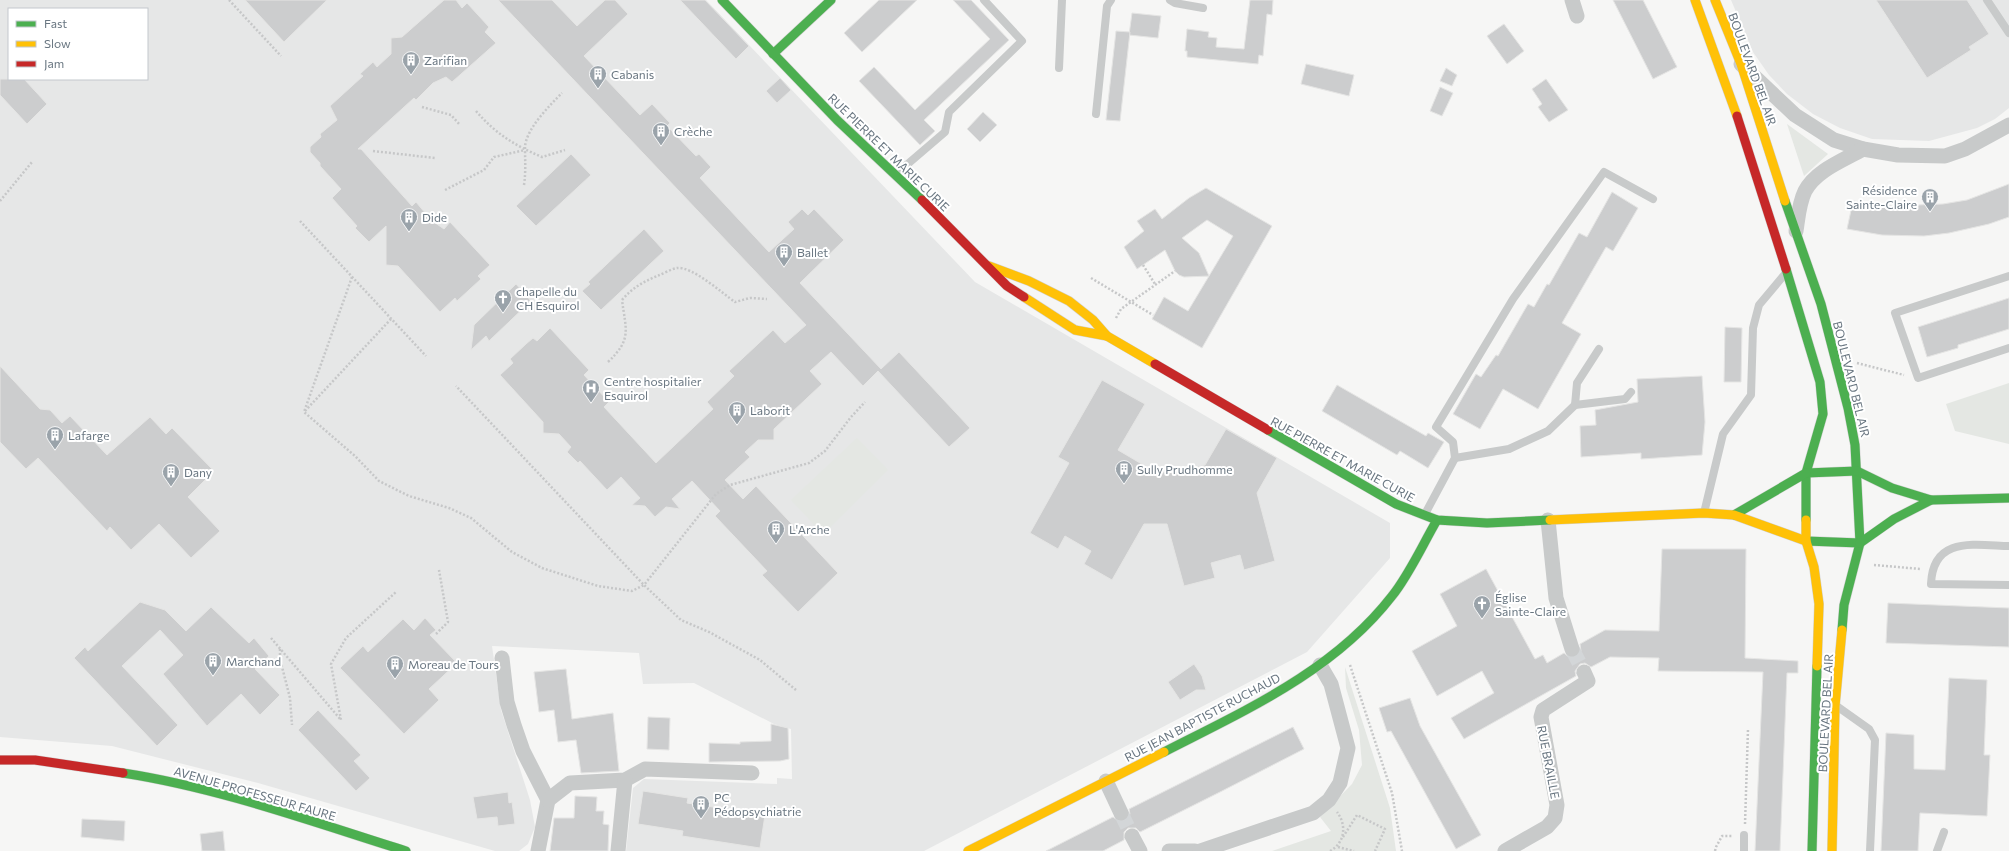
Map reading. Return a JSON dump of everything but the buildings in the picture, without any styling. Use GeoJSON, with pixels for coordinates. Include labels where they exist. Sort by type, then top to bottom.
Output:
{"type":"FeatureCollection","features":[{"type":"Feature","properties":{"kind":"main road","name":"RUE PIERRE ET MARIE CURIE"},"geometry":{"type":"LineString","coordinates":[[722,0],[837,120],[896,174],[965,244],[989,266],[1007,286],[1075,330],[1107,336]]}},
{"type":"Feature","properties":{"kind":"main road"},"geometry":{"type":"LineString","coordinates":[[773,54],[831,0]]}},
{"type":"Feature","properties":{"kind":"main road","name":"BOULEVARD BEL AIR"},"geometry":{"type":"LineString","coordinates":[[1695,0],[1740,124],[1808,337],[1820,382],[1823,414],[1806,473],[1806,541],[1814,567],[1819,604],[1812,851]]}},
{"type":"Feature","properties":{"kind":"main road","name":"BOULEVARD BEL AIR"},"geometry":{"type":"LineString","coordinates":[[1715,0],[1741,64],[1795,232],[1821,304],[1844,393],[1855,445],[1860,543],[1844,605],[1835,706],[1832,851]]}},
{"type":"Feature","properties":{"kind":"main road","name":"RUE PIERRE ET MARIE CURIE"},"geometry":{"type":"LineString","coordinates":[[989,266],[1018,276],[1053,293],[1090,317],[1107,336],[1396,504],[1424,516],[1437,520],[1487,523],[1704,513],[1734,514],[1806,541],[1860,543]]}},
{"type":"Feature","properties":{"kind":"main road"},"geometry":{"type":"LineString","coordinates":[[1734,514],[1806,473],[1857,471],[1892,488],[1931,500],[2009,498]]}},
{"type":"Feature","properties":{"kind":"main road"},"geometry":{"type":"LineString","coordinates":[[1860,543],[1894,519],[1931,500]]}},
{"type":"Feature","properties":{"kind":"main road","name":"RUE JEAN BAPTISTE RUCHAUD"},"geometry":{"type":"LineString","coordinates":[[968,851],[1268,699],[1320,665],[1358,635],[1392,595],[1437,520]]}},
{"type":"Feature","properties":{"kind":"main road","name":"AVENUE PROFESSEUR FAURE"},"geometry":{"type":"LineString","coordinates":[[0,760],[35,760],[167,780],[251,802],[406,851]]}},
{"type":"Feature","properties":{"kind":"street"},"geometry":{"type":"LineString","coordinates":[[1572,0],[1577,16]]}},
{"type":"Feature","properties":{"kind":"street"},"geometry":{"type":"LineString","coordinates":[[1741,64],[1794,115],[1834,140],[1863,150],[1898,155],[1945,156],[1965,149],[2009,124]]}},
{"type":"Feature","properties":{"kind":"street"},"geometry":{"type":"LineString","coordinates":[[1795,232],[1800,205],[1806,190],[1819,174],[1863,150]]}},
{"type":"Feature","properties":{"kind":"street"},"geometry":{"type":"LineString","coordinates":[[1548,520],[1556,598],[1572,649]]}},
{"type":"Feature","properties":{"kind":"street"},"geometry":{"type":"LineString","coordinates":[[502,658],[507,702],[514,725],[524,751],[548,800],[538,851]]}},
{"type":"Feature","properties":{"kind":"street"},"geometry":{"type":"LineString","coordinates":[[1200,851],[1313,813],[1328,800],[1340,783],[1348,748],[1331,684],[1320,665]]}},
{"type":"Feature","properties":{"kind":"street","name":"RUE BRAILLE"},"geometry":{"type":"LineString","coordinates":[[1505,851],[1547,827],[1555,818],[1558,805],[1540,717],[1543,710],[1588,681],[1584,672]]}},
{"type":"Feature","properties":{"kind":"street"},"geometry":{"type":"LineString","coordinates":[[548,800],[570,783],[625,780],[645,769],[752,773]]}},
{"type":"Feature","properties":{"kind":"street"},"geometry":{"type":"LineString","coordinates":[[618,851],[625,780]]}},
{"type":"Feature","properties":{"kind":"street"},"geometry":{"type":"LineString","coordinates":[[1106,781],[1121,813]]}},
{"type":"Feature","properties":{"kind":"street"},"geometry":{"type":"LineString","coordinates":[[1132,836],[1140,851]]}},
{"type":"Feature","properties":{"kind":"street"},"geometry":{"type":"LineString","coordinates":[[1169,851],[1195,851]]}},
{"type":"Feature","properties":{"kind":"lane"},"geometry":{"type":"LineString","coordinates":[[896,174],[945,132],[949,112],[1022,41],[984,0]]}},
{"type":"Feature","properties":{"kind":"lane"},"geometry":{"type":"LineString","coordinates":[[1059,68],[1062,0]]}},
{"type":"Feature","properties":{"kind":"lane"},"geometry":{"type":"LineString","coordinates":[[1096,114],[1107,6],[1111,0]]}},
{"type":"Feature","properties":{"kind":"lane"},"geometry":{"type":"LineString","coordinates":[[1170,0],[1175,3],[1203,8]]}},
{"type":"Feature","properties":{"kind":"lane"},"geometry":{"type":"LineString","coordinates":[[1987,0],[2009,33]]}},
{"type":"Feature","properties":{"kind":"lane"},"geometry":{"type":"LineString","coordinates":[[1424,516],[1455,458],[1453,442],[1436,427],[1513,299],[1604,172],[1652,200]]}},
{"type":"Feature","properties":{"kind":"lane"},"geometry":{"type":"LineString","coordinates":[[1704,513],[1723,434],[1752,395],[1753,328],[1759,306],[1786,272]]}},
{"type":"Feature","properties":{"kind":"lane"},"geometry":{"type":"LineString","coordinates":[[2009,276],[1895,313],[1918,378],[2009,348]]}},
{"type":"Feature","properties":{"kind":"lane"},"geometry":{"type":"LineString","coordinates":[[1575,405],[1577,383],[1599,349]]}},
{"type":"Feature","properties":{"kind":"lane"},"geometry":{"type":"LineString","coordinates":[[1455,458],[1509,449],[1548,431],[1575,405],[1625,399],[1631,392]]}},
{"type":"Feature","properties":{"kind":"lane"},"geometry":{"type":"LineString","coordinates":[[2009,546],[1957,545],[1938,558],[1931,570],[1931,584],[2009,585]]}},
{"type":"Feature","properties":{"kind":"lane"},"geometry":{"type":"LineString","coordinates":[[1835,706],[1869,729],[1875,740],[1870,851]]}},
{"type":"Feature","properties":{"kind":"lane"},"geometry":{"type":"LineString","coordinates":[[1937,851],[1944,832]]}},
{"type":"Feature","properties":{"kind":"lane"},"geometry":{"type":"LineString","coordinates":[[1744,835],[1744,851]]}},
{"type":"Feature","properties":{"kind":"path"},"geometry":{"type":"LineString","coordinates":[[229,0],[281,56]]}},
{"type":"Feature","properties":{"kind":"path"},"geometry":{"type":"LineString","coordinates":[[524,185],[525,146],[535,125],[548,107],[562,94]]}},
{"type":"Feature","properties":{"kind":"path"},"geometry":{"type":"LineString","coordinates":[[422,107],[451,115],[460,125]]}},
{"type":"Feature","properties":{"kind":"path"},"geometry":{"type":"LineString","coordinates":[[476,111],[490,127],[507,140],[526,150],[542,157],[565,150]]}},
{"type":"Feature","properties":{"kind":"path"},"geometry":{"type":"LineString","coordinates":[[445,190],[484,170],[494,157],[526,150]]}},
{"type":"Feature","properties":{"kind":"path"},"geometry":{"type":"LineString","coordinates":[[373,151],[435,158]]}},
{"type":"Feature","properties":{"kind":"path"},"geometry":{"type":"LineString","coordinates":[[0,201],[32,162]]}},
{"type":"Feature","properties":{"kind":"path"},"geometry":{"type":"LineString","coordinates":[[300,221],[426,356]]}},
{"type":"Feature","properties":{"kind":"path"},"geometry":{"type":"LineString","coordinates":[[1143,265],[1155,284]]}},
{"type":"Feature","properties":{"kind":"path"},"geometry":{"type":"LineString","coordinates":[[608,362],[621,350],[627,336],[622,300],[630,290],[646,281],[678,268],[700,274],[712,286],[735,302],[750,298],[768,300]]}},
{"type":"Feature","properties":{"kind":"path"},"geometry":{"type":"LineString","coordinates":[[1107,336],[1121,309],[1175,271]]}},
{"type":"Feature","properties":{"kind":"path"},"geometry":{"type":"LineString","coordinates":[[304,412],[352,277]]}},
{"type":"Feature","properties":{"kind":"path"},"geometry":{"type":"LineString","coordinates":[[1091,278],[1153,315]]}},
{"type":"Feature","properties":{"kind":"path"},"geometry":{"type":"LineString","coordinates":[[304,412],[391,319]]}},
{"type":"Feature","properties":{"kind":"path"},"geometry":{"type":"LineString","coordinates":[[1853,362],[1918,378]]}},
{"type":"Feature","properties":{"kind":"path"},"geometry":{"type":"LineString","coordinates":[[456,386],[644,585],[681,620],[710,632],[760,660],[796,690]]}},
{"type":"Feature","properties":{"kind":"path"},"geometry":{"type":"LineString","coordinates":[[304,412],[355,456],[379,481],[409,496],[449,508],[471,518],[512,552],[542,568],[598,586],[632,591],[644,585],[716,494],[738,483],[809,463],[825,451],[851,417],[865,402]]}},
{"type":"Feature","properties":{"kind":"path"},"geometry":{"type":"LineString","coordinates":[[1873,565],[1931,570]]}},
{"type":"Feature","properties":{"kind":"path"},"geometry":{"type":"LineString","coordinates":[[436,634],[448,622],[440,570]]}},
{"type":"Feature","properties":{"kind":"path"},"geometry":{"type":"LineString","coordinates":[[271,638],[340,720],[331,664],[346,638],[396,592]]}},
{"type":"Feature","properties":{"kind":"path"},"geometry":{"type":"LineString","coordinates":[[1343,646],[1392,793],[1402,851]]}},
{"type":"Feature","properties":{"kind":"path"},"geometry":{"type":"LineString","coordinates":[[280,649],[280,659],[290,698],[292,725]]}},
{"type":"Feature","properties":{"kind":"path"},"geometry":{"type":"LineString","coordinates":[[1715,851],[1722,836],[1744,835],[1748,729]]}},
{"type":"Feature","properties":{"kind":"path"},"geometry":{"type":"LineString","coordinates":[[1328,800],[1342,819],[1343,837]]}},
{"type":"Feature","properties":{"kind":"path"},"geometry":{"type":"LineString","coordinates":[[1330,851],[1338,847],[1357,815],[1385,829],[1375,851]]}},
{"type":"Feature","properties":{"kind":"path"},"geometry":{"type":"LineString","coordinates":[[1338,847],[1354,851]]}},
{"type":"Feature","properties":{"kind":"shaded area","name":"Centre hospitalier Esquirol"},"geometry":{"type":"Polygon","coordinates":[[[0,0],[706,0],[975,282],[1390,523],[1390,558],[1307,652],[924,851],[626,851],[633,788],[644,779],[777,784],[777,778],[792,779],[791,729],[774,724],[694,683],[643,684],[639,653],[492,646],[501,710],[530,800],[535,827],[528,844],[519,851],[495,851],[258,783],[112,746],[0,737],[0,0]]]}},
{"type":"Feature","properties":{"kind":"shaded area"},"geometry":{"type":"Polygon","coordinates":[[[1731,0],[2009,0],[2009,108],[1995,119],[1977,128],[1929,141],[1872,139],[1840,128],[1813,114],[1787,94],[1769,75],[1753,52],[1731,0]]]}},
{"type":"Feature","properties":{"kind":"shaded area"},"geometry":{"type":"Polygon","coordinates":[[[1787,124],[1828,154],[1804,176],[1787,124]]]}},
{"type":"Feature","properties":{"kind":"shaded area"},"geometry":{"type":"Polygon","coordinates":[[[2009,383],[2009,444],[1955,431],[1946,404],[2009,383]]]}},
{"type":"Feature","properties":{"kind":"shaded area"},"geometry":{"type":"Polygon","coordinates":[[[857,438],[888,470],[823,534],[791,500],[857,438]]]}},
{"type":"Feature","properties":{"kind":"shaded area"},"geometry":{"type":"Polygon","coordinates":[[[1345,667],[1390,808],[1396,851],[1272,851],[1331,831],[1320,817],[1352,784],[1362,765],[1359,730],[1346,688],[1345,667]]]}},
{"type":"Feature","properties":{"kind":"tunnel"},"geometry":{"type":"LineString","coordinates":[[1572,649],[1584,672]]}},
{"type":"Feature","properties":{"kind":"tunnel"},"geometry":{"type":"LineString","coordinates":[[1121,813],[1132,836]]}},
{"type":"Feature","properties":{"kind":"traffic: fast"},"geometry":{"type":"LineString","coordinates":[[722,0],[837,120],[922,200]]}},
{"type":"Feature","properties":{"kind":"traffic: fast"},"geometry":{"type":"LineString","coordinates":[[773,54],[831,0]]}},
{"type":"Feature","properties":{"kind":"traffic: fast"},"geometry":{"type":"LineString","coordinates":[[1785,201],[1821,304],[1848,408],[1855,445],[1860,543],[1844,605],[1842,630]]}},
{"type":"Feature","properties":{"kind":"traffic: fast"},"geometry":{"type":"LineString","coordinates":[[1786,269],[1820,382],[1823,414],[1806,473],[1806,520]]}},
{"type":"Feature","properties":{"kind":"traffic: fast"},"geometry":{"type":"LineString","coordinates":[[1268,430],[1396,504],[1437,520],[1487,523],[1550,520]]}},
{"type":"Feature","properties":{"kind":"traffic: fast"},"geometry":{"type":"LineString","coordinates":[[1857,471],[1892,488],[1931,500],[2009,498]]}},
{"type":"Feature","properties":{"kind":"traffic: fast"},"geometry":{"type":"LineString","coordinates":[[1806,473],[1857,471]]}},
{"type":"Feature","properties":{"kind":"traffic: fast"},"geometry":{"type":"LineString","coordinates":[[1734,515],[1806,473]]}},
{"type":"Feature","properties":{"kind":"traffic: fast"},"geometry":{"type":"LineString","coordinates":[[1860,543],[1894,519],[1931,500]]}},
{"type":"Feature","properties":{"kind":"traffic: fast"},"geometry":{"type":"LineString","coordinates":[[1164,752],[1257,704],[1316,667],[1343,646],[1369,623],[1398,588],[1437,520]]}},
{"type":"Feature","properties":{"kind":"traffic: fast"},"geometry":{"type":"LineString","coordinates":[[1806,541],[1860,543]]}},
{"type":"Feature","properties":{"kind":"traffic: fast"},"geometry":{"type":"LineString","coordinates":[[1812,851],[1817,666]]}},
{"type":"Feature","properties":{"kind":"traffic: fast"},"geometry":{"type":"LineString","coordinates":[[123,773],[195,787],[266,807],[406,851]]}},
{"type":"Feature","properties":{"kind":"traffic: slow"},"geometry":{"type":"LineString","coordinates":[[1695,0],[1737,116]]}},
{"type":"Feature","properties":{"kind":"traffic: slow"},"geometry":{"type":"LineString","coordinates":[[1715,0],[1741,64],[1785,201]]}},
{"type":"Feature","properties":{"kind":"traffic: slow"},"geometry":{"type":"LineString","coordinates":[[989,266],[1029,281],[1069,301],[1093,320],[1107,336],[1155,364]]}},
{"type":"Feature","properties":{"kind":"traffic: slow"},"geometry":{"type":"LineString","coordinates":[[1024,297],[1075,330],[1107,336]]}},
{"type":"Feature","properties":{"kind":"traffic: slow"},"geometry":{"type":"LineString","coordinates":[[1550,520],[1704,513],[1734,515],[1806,541]]}},
{"type":"Feature","properties":{"kind":"traffic: slow"},"geometry":{"type":"LineString","coordinates":[[1806,520],[1806,541],[1814,567],[1819,604],[1817,666]]}},
{"type":"Feature","properties":{"kind":"traffic: slow"},"geometry":{"type":"LineString","coordinates":[[1832,851],[1835,706],[1842,630]]}},
{"type":"Feature","properties":{"kind":"traffic: slow"},"geometry":{"type":"LineString","coordinates":[[968,851],[1164,752]]}},
{"type":"Feature","properties":{"kind":"traffic: jam"},"geometry":{"type":"LineString","coordinates":[[1737,116],[1786,269]]}},
{"type":"Feature","properties":{"kind":"traffic: jam"},"geometry":{"type":"LineString","coordinates":[[922,200],[1007,286],[1024,297]]}},
{"type":"Feature","properties":{"kind":"traffic: jam"},"geometry":{"type":"LineString","coordinates":[[1155,364],[1268,430]]}},
{"type":"Feature","properties":{"kind":"traffic: jam"},"geometry":{"type":"LineString","coordinates":[[0,760],[35,760],[123,773]]}},
{"type":"Feature","properties":{"kind":"place","name":"Zarifian"},"geometry":{"type":"Point","coordinates":[411,75]}},
{"type":"Feature","properties":{"kind":"place","name":"Cabanis"},"geometry":{"type":"Point","coordinates":[598,89]}},
{"type":"Feature","properties":{"kind":"place","name":"Crèche"},"geometry":{"type":"Point","coordinates":[661,146]}},
{"type":"Feature","properties":{"kind":"place","name":"Résidence Sainte-Claire"},"geometry":{"type":"Point","coordinates":[1930,212]}},
{"type":"Feature","properties":{"kind":"place","name":"Dide"},"geometry":{"type":"Point","coordinates":[409,232]}},
{"type":"Feature","properties":{"kind":"place","name":"Ballet"},"geometry":{"type":"Point","coordinates":[784,267]}},
{"type":"Feature","properties":{"kind":"place","name":"chapelle du CH Esquirol"},"geometry":{"type":"Point","coordinates":[503,313]}},
{"type":"Feature","properties":{"kind":"place","name":"Centre hospitalier Esquirol"},"geometry":{"type":"Point","coordinates":[591,403]}},
{"type":"Feature","properties":{"kind":"place","name":"Laborit"},"geometry":{"type":"Point","coordinates":[737,425]}},
{"type":"Feature","properties":{"kind":"place","name":"Lafarge"},"geometry":{"type":"Point","coordinates":[55,450]}},
{"type":"Feature","properties":{"kind":"place","name":"Sully Prudhomme"},"geometry":{"type":"Point","coordinates":[1124,484]}},
{"type":"Feature","properties":{"kind":"place","name":"Dany"},"geometry":{"type":"Point","coordinates":[171,487]}},
{"type":"Feature","properties":{"kind":"place","name":"L'Arche"},"geometry":{"type":"Point","coordinates":[776,544]}},
{"type":"Feature","properties":{"kind":"place","name":"Église Sainte-Claire"},"geometry":{"type":"Point","coordinates":[1482,619]}},
{"type":"Feature","properties":{"kind":"place","name":"Marchand"},"geometry":{"type":"Point","coordinates":[213,676]}},
{"type":"Feature","properties":{"kind":"place","name":"Moreau de Tours"},"geometry":{"type":"Point","coordinates":[395,679]}},
{"type":"Feature","properties":{"kind":"place","name":"PC Pédopsychiatrie"},"geometry":{"type":"Point","coordinates":[701,819]}}]}
